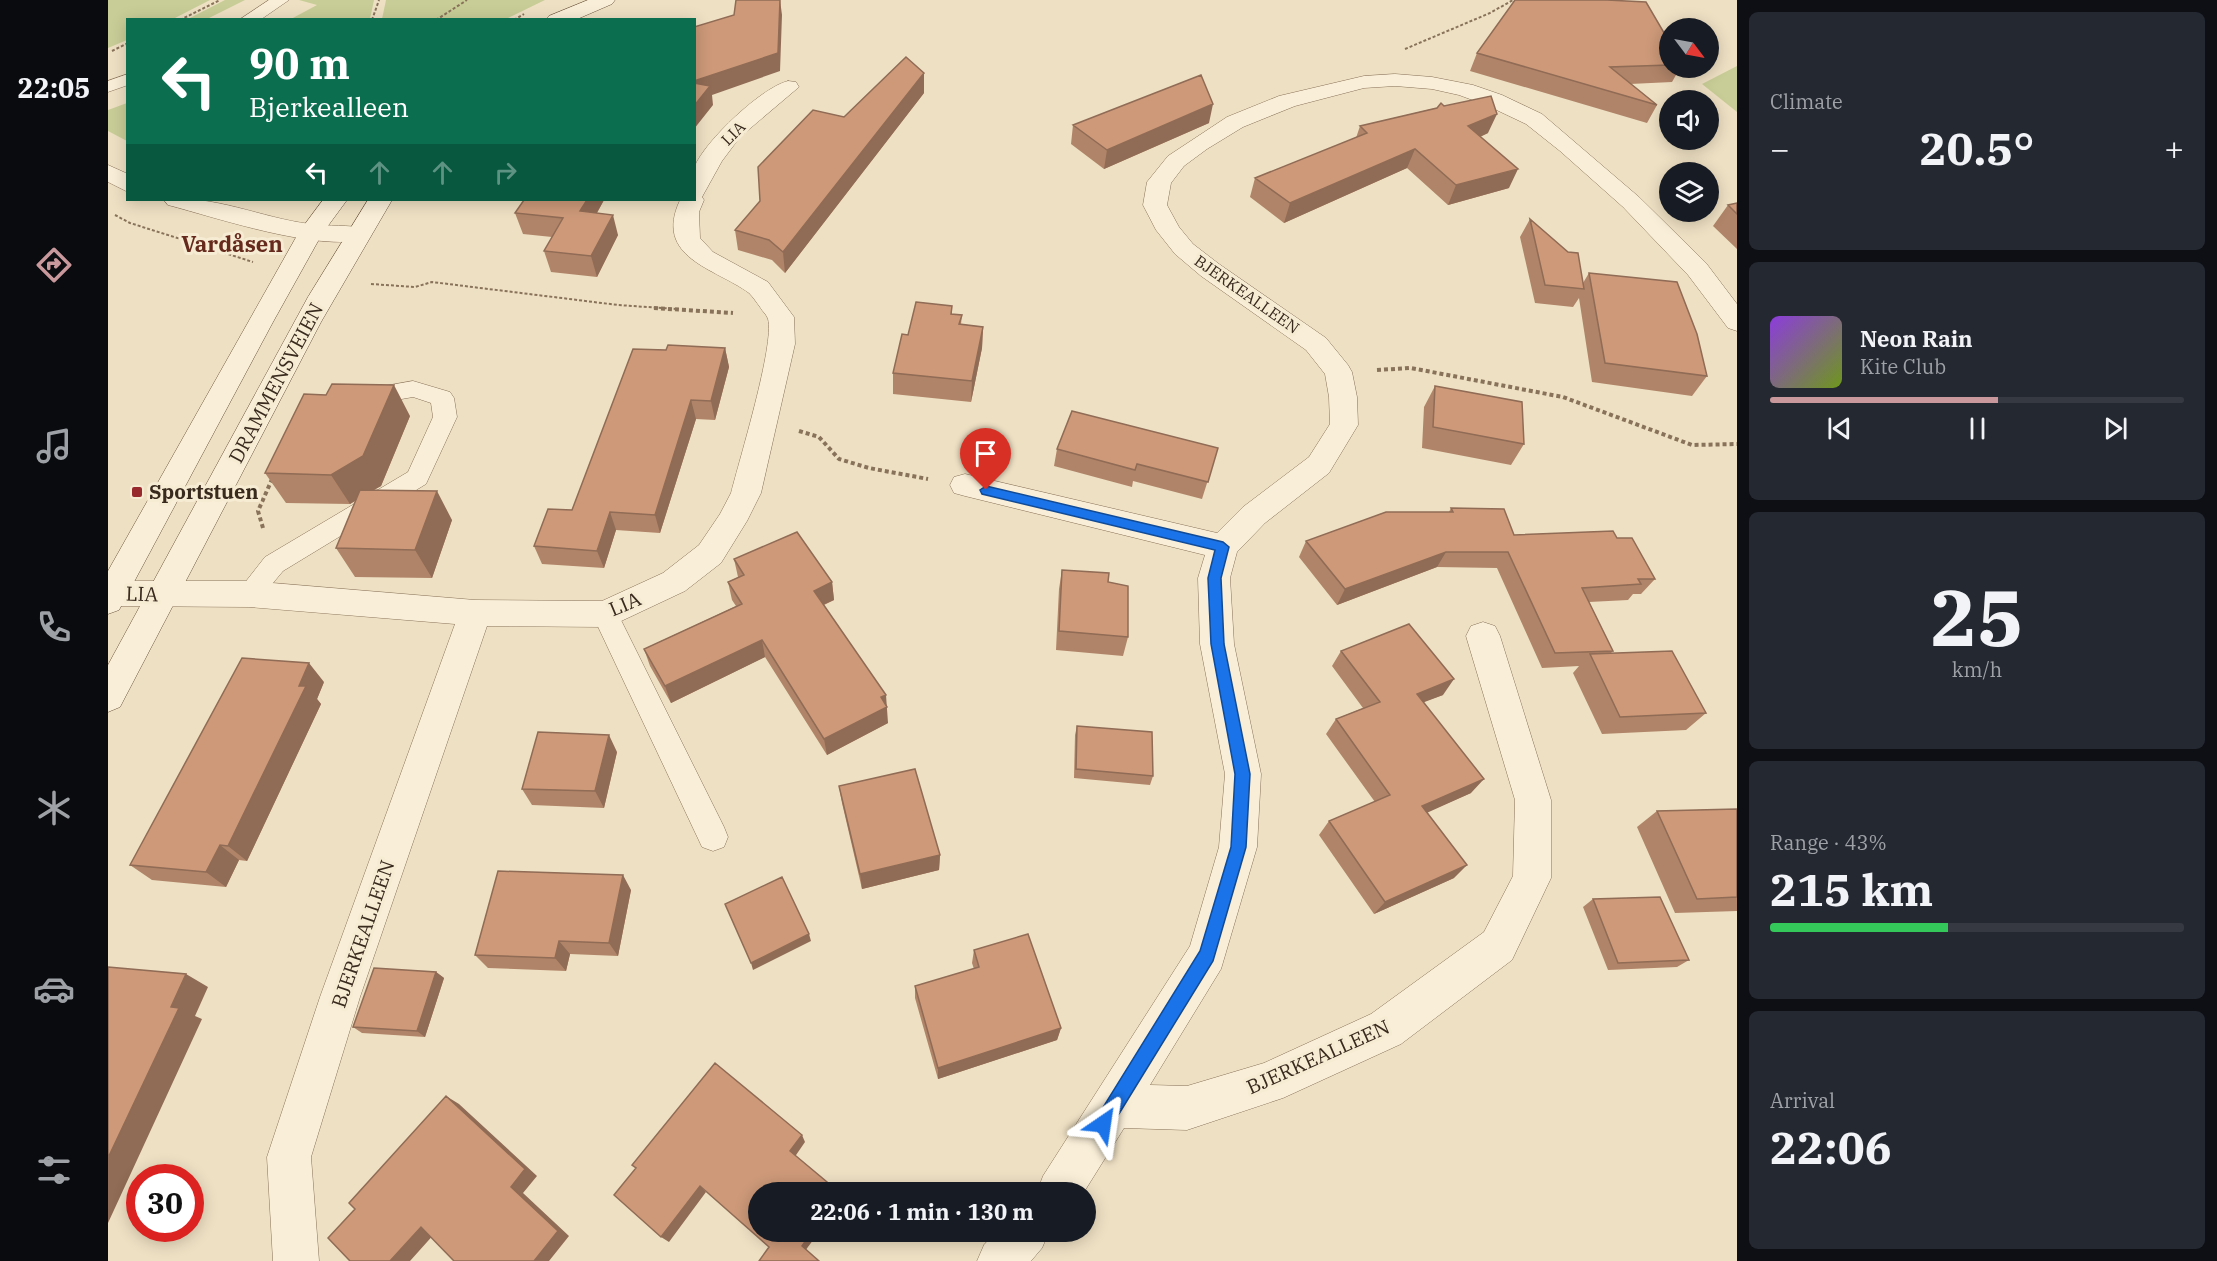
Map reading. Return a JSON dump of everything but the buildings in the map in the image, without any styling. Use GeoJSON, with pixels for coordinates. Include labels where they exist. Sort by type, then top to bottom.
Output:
{"type":"FeatureCollection","features":[{"type":"Feature","properties":{"kind":"street"},"geometry":{"type":"LineString","coordinates":[[560,18],[605,0]]}},
{"type":"Feature","properties":{"kind":"street","name":"BJERKEALLEEN"},"geometry":{"type":"LineString","coordinates":[[1065,1182],[1207,955],[1238,847],[1243,774],[1217,644],[1214,578],[1223,547],[1254,515],[1319,465],[1344,425],[1343,397],[1338,372],[1316,344],[1210,270],[1184,249],[1168,231],[1155,205],[1159,182],[1176,161],[1235,122],[1287,101],[1364,82],[1395,80],[1432,83],[1465,90],[1494,100],[1534,119],[1631,202],[1697,269],[1737,322]]}},
{"type":"Feature","properties":{"kind":"street","name":"LIA"},"geometry":{"type":"LineString","coordinates":[[696,188],[717,149],[762,103],[788,87]]}},
{"type":"Feature","properties":{"kind":"street"},"geometry":{"type":"LineString","coordinates":[[108,172],[126,184]]}},
{"type":"Feature","properties":{"kind":"street"},"geometry":{"type":"LineString","coordinates":[[180,201],[249,220],[311,232],[357,234]]}},
{"type":"Feature","properties":{"kind":"street"},"geometry":{"type":"LineString","coordinates":[[110,597],[260,322],[311,232],[334,201]]}},
{"type":"Feature","properties":{"kind":"street","name":"DRAMMENSVEIEN"},"geometry":{"type":"LineString","coordinates":[[108,697],[165,595],[302,333],[357,234],[379,201]]}},
{"type":"Feature","properties":{"kind":"street"},"geometry":{"type":"LineString","coordinates":[[692,201],[687,212],[688,239],[704,258],[759,288],[781,317]]}},
{"type":"Feature","properties":{"kind":"street","name":"LIA"},"geometry":{"type":"LineString","coordinates":[[110,597],[249,594],[475,613],[605,614],[674,582],[710,554],[732,521],[746,493],[764,421],[782,344],[781,317]]}},
{"type":"Feature","properties":{"kind":"street"},"geometry":{"type":"LineString","coordinates":[[964,485],[1223,547]]}},
{"type":"Feature","properties":{"kind":"street","name":"BJERKEALLEEN"},"geometry":{"type":"LineString","coordinates":[[296,1261],[289,1157],[340,997],[475,613]]}},
{"type":"Feature","properties":{"kind":"street","name":"BJERKEALLEEN"},"geometry":{"type":"LineString","coordinates":[[1114,1106],[1186,1108],[1268,1083],[1386,1029],[1498,946],[1532,878],[1533,800],[1483,636]]}},
{"type":"Feature","properties":{"kind":"street"},"geometry":{"type":"LineString","coordinates":[[1000,1261],[1017,1242]]}},
{"type":"Feature","properties":{"kind":"lane"},"geometry":{"type":"LineString","coordinates":[[250,18],[280,0]]}},
{"type":"Feature","properties":{"kind":"lane"},"geometry":{"type":"LineString","coordinates":[[108,87],[126,80]]}},
{"type":"Feature","properties":{"kind":"lane"},"geometry":{"type":"LineString","coordinates":[[249,594],[274,564],[417,478],[445,417],[442,398],[414,389],[344,401]]}},
{"type":"Feature","properties":{"kind":"lane"},"geometry":{"type":"LineString","coordinates":[[605,614],[713,837]]}},
{"type":"Feature","properties":{"kind":"path"},"geometry":{"type":"LineString","coordinates":[[184,18],[220,0]]}},
{"type":"Feature","properties":{"kind":"path"},"geometry":{"type":"LineString","coordinates":[[373,18],[380,0]]}},
{"type":"Feature","properties":{"kind":"path"},"geometry":{"type":"LineString","coordinates":[[439,18],[467,0]]}},
{"type":"Feature","properties":{"kind":"path"},"geometry":{"type":"LineString","coordinates":[[1364,82],[1380,59],[1471,22],[1513,0]]}},
{"type":"Feature","properties":{"kind":"path"},"geometry":{"type":"LineString","coordinates":[[108,52],[126,45]]}},
{"type":"Feature","properties":{"kind":"path"},"geometry":{"type":"LineString","coordinates":[[108,211],[130,223],[254,262]]}},
{"type":"Feature","properties":{"kind":"path"},"geometry":{"type":"LineString","coordinates":[[366,284],[415,287],[432,282],[618,305],[781,317]]}},
{"type":"Feature","properties":{"kind":"path"},"geometry":{"type":"LineString","coordinates":[[1338,372],[1411,368],[1563,397],[1692,445],[1737,444]]}},
{"type":"Feature","properties":{"kind":"path"},"geometry":{"type":"LineString","coordinates":[[764,421],[819,437],[839,459],[869,468],[964,485]]}},
{"type":"Feature","properties":{"kind":"path"},"geometry":{"type":"LineString","coordinates":[[274,564],[258,511],[276,471]]}},
{"type":"Feature","properties":{"kind":"green space"},"geometry":{"type":"Polygon","coordinates":[[[108,0],[210,0],[175,18],[126,18],[126,40],[108,48],[108,0]]]}},
{"type":"Feature","properties":{"kind":"green space"},"geometry":{"type":"Polygon","coordinates":[[[225,0],[245,0],[209,18],[190,18],[225,0]]]}},
{"type":"Feature","properties":{"kind":"green space"},"geometry":{"type":"Polygon","coordinates":[[[299,0],[374,0],[370,18],[293,18],[317,5],[299,0]]]}},
{"type":"Feature","properties":{"kind":"green space"},"geometry":{"type":"Polygon","coordinates":[[[386,0],[545,0],[508,18],[382,18],[386,0]]]}},
{"type":"Feature","properties":{"kind":"green space"},"geometry":{"type":"Polygon","coordinates":[[[1737,66],[1737,112],[1719,98],[1719,90],[1710,90],[1702,84],[1719,78],[1719,75],[1737,66]]]}},
{"type":"Feature","properties":{"kind":"green space"},"geometry":{"type":"Polygon","coordinates":[[[126,103],[126,140],[108,131],[108,110],[126,103]]]}},
{"type":"Feature","properties":{"kind":"place","name":"Sportstuen"},"geometry":{"type":"Point","coordinates":[137,492]}},
{"type":"Feature","properties":{"kind":"district","name":"Vardåsen"},"geometry":{"type":"Point","coordinates":[232,244]}},
{"type":"Feature","properties":{"kind":"route"},"geometry":{"type":"LineString","coordinates":[[986,490],[1223,547],[1214,578],[1217,644],[1243,774],[1238,847],[1207,955],[1103,1124]]}}]}
